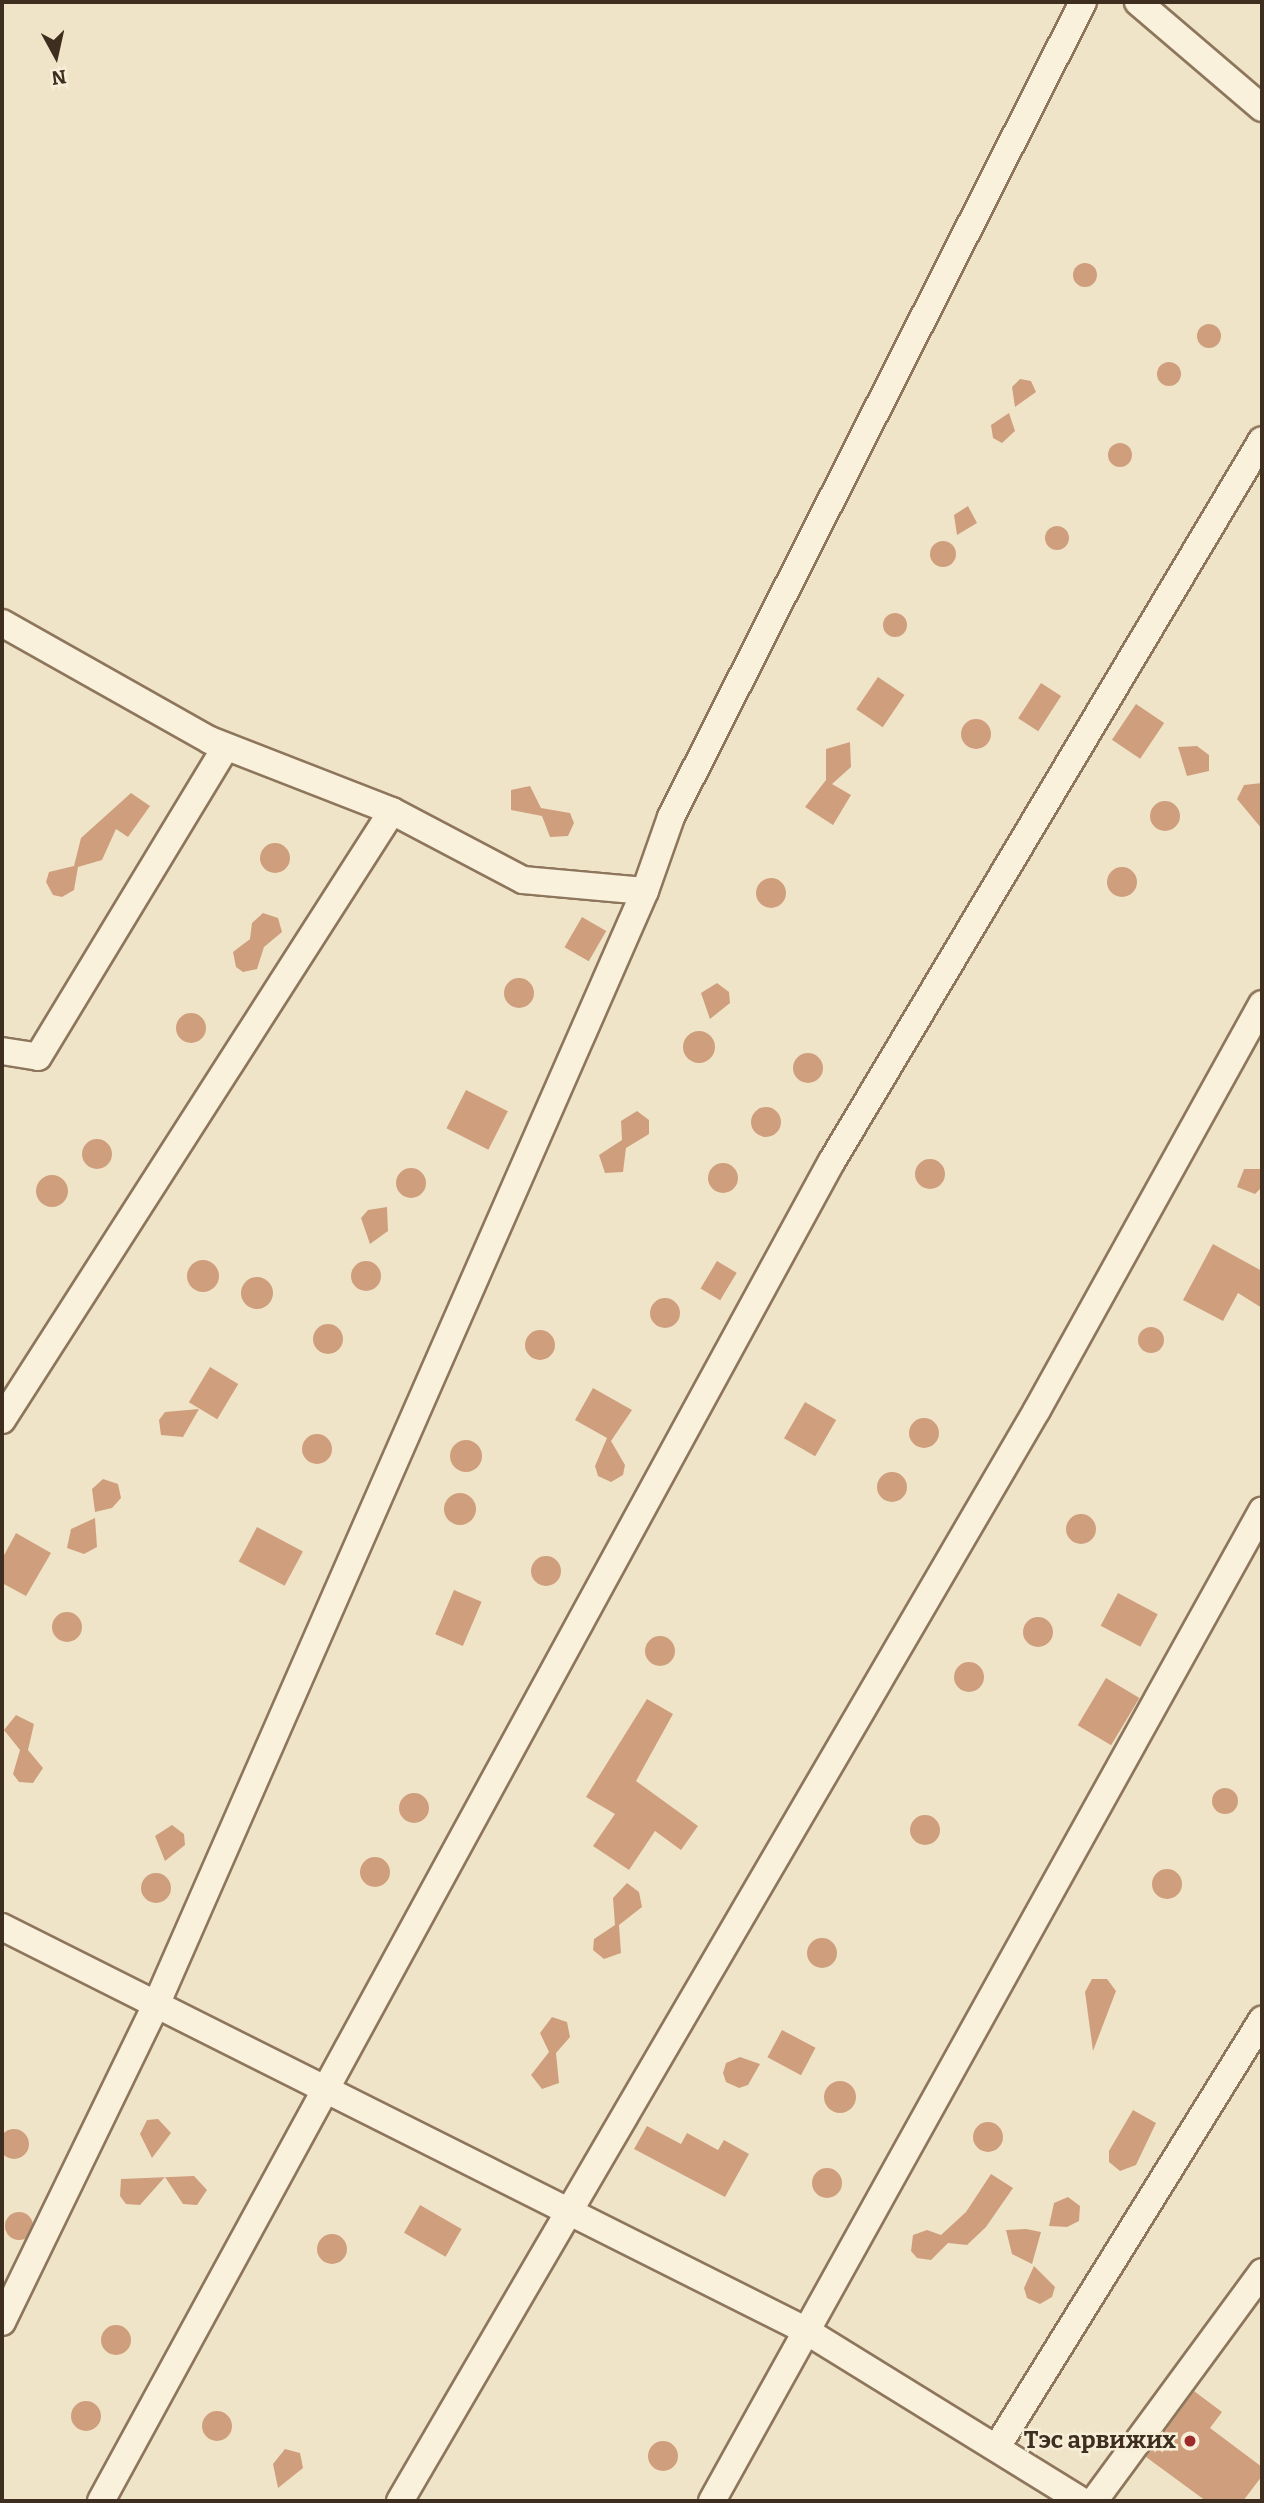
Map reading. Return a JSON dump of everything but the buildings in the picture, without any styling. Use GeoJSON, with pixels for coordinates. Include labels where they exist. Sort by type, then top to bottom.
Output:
{"type":"FeatureCollection","features":[{"type":"Feature","properties":{"kind":"street"},"geometry":{"type":"LineString","coordinates":[[2,2322],[156,2005],[645,891],[671,817],[1083,2]]}},
{"type":"Feature","properties":{"kind":"street"},"geometry":{"type":"LineString","coordinates":[[1138,2],[1262,108]]}},
{"type":"Feature","properties":{"kind":"street"},"geometry":{"type":"LineString","coordinates":[[101,2501],[324,2087],[832,1161],[1262,440]]}},
{"type":"Feature","properties":{"kind":"street"},"geometry":{"type":"LineString","coordinates":[[2,622],[225,748],[392,811],[523,880],[645,891]]}},
{"type":"Feature","properties":{"kind":"street"},"geometry":{"type":"LineString","coordinates":[[2,1051],[38,1057],[225,748]]}},
{"type":"Feature","properties":{"kind":"street"},"geometry":{"type":"LineString","coordinates":[[2,1420],[392,811]]}},
{"type":"Feature","properties":{"kind":"street"},"geometry":{"type":"LineString","coordinates":[[400,2501],[1037,1410],[1262,1004]]}},
{"type":"Feature","properties":{"kind":"street"},"geometry":{"type":"LineString","coordinates":[[712,2501],[803,2329],[1019,1953],[1262,1511]]}},
{"type":"Feature","properties":{"kind":"street"},"geometry":{"type":"LineString","coordinates":[[2,1927],[571,2209],[803,2329],[1082,2501]]}},
{"type":"Feature","properties":{"kind":"street"},"geometry":{"type":"LineString","coordinates":[[997,2447],[1262,2020]]}},
{"type":"Feature","properties":{"kind":"street"},"geometry":{"type":"LineString","coordinates":[[1094,2501],[1262,2272]]}},
{"type":"Feature","properties":{"kind":"place","name":"Тэс арвижих"},"geometry":{"type":"Point","coordinates":[1190,2441]}}]}
